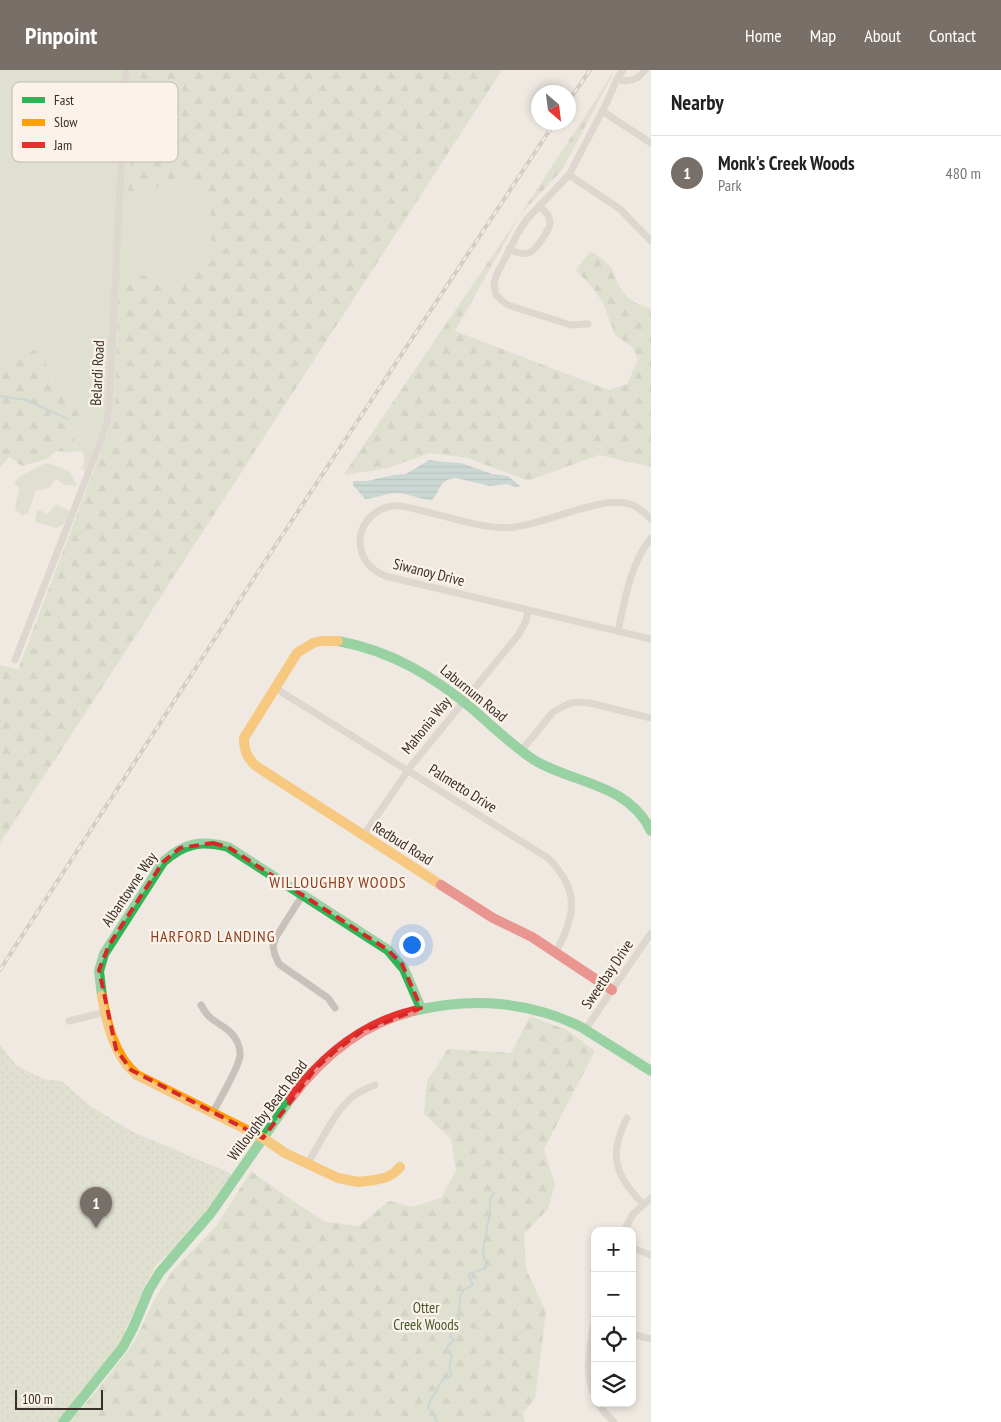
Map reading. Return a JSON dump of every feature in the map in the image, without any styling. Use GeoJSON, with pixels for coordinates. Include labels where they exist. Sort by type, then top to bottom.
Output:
{"type":"FeatureCollection","features":[{"type":"Feature","properties":{"kind":"street"},"geometry":{"type":"LineString","coordinates":[[588,324],[571,325],[508,305],[496,295],[494,284],[509,249],[527,219],[569,175],[623,70]]}},
{"type":"Feature","properties":{"kind":"street"},"geometry":{"type":"LineString","coordinates":[[617,79],[632,81],[638,78],[645,70]]}},
{"type":"Feature","properties":{"kind":"street"},"geometry":{"type":"LineString","coordinates":[[602,110],[651,143]]}},
{"type":"Feature","properties":{"kind":"street","name":"Belardi Road"},"geometry":{"type":"LineString","coordinates":[[15,660],[102,438],[107,420],[121,162]]}},
{"type":"Feature","properties":{"kind":"street"},"geometry":{"type":"LineString","coordinates":[[569,175],[620,209],[651,241]]}},
{"type":"Feature","properties":{"kind":"street"},"geometry":{"type":"LineString","coordinates":[[509,249],[526,254],[535,249],[549,227],[550,222],[547,214],[539,206]]}},
{"type":"Feature","properties":{"kind":"street","name":"Siwanoy Drive"},"geometry":{"type":"LineString","coordinates":[[651,519],[640,508],[617,502],[590,507],[518,527],[493,528],[402,506],[392,506],[383,508],[366,522],[361,530],[359,540],[364,559],[369,566],[376,572],[393,578],[651,639]]}},
{"type":"Feature","properties":{"kind":"street"},"geometry":{"type":"LineString","coordinates":[[618,631],[636,563],[651,538]]}},
{"type":"Feature","properties":{"kind":"street","name":"Mahonia Way"},"geometry":{"type":"LineString","coordinates":[[363,836],[408,770],[519,634],[526,620],[528,610]]}},
{"type":"Feature","properties":{"kind":"street","name":"Laburnum Road"},"geometry":{"type":"LineString","coordinates":[[275,688],[298,653],[305,646],[314,642],[335,640],[392,658],[412,666],[446,688],[537,762],[561,774],[609,790],[620,796],[639,811],[651,831]]}},
{"type":"Feature","properties":{"kind":"street","name":"Palmetto Drive"},"geometry":{"type":"LineString","coordinates":[[275,688],[548,858],[556,865],[570,890],[572,908],[566,932],[556,952]]}},
{"type":"Feature","properties":{"kind":"street","name":"Redbud Road"},"geometry":{"type":"LineString","coordinates":[[275,688],[244,738],[243,746],[248,757],[256,766],[493,918],[556,952],[612,990]]}},
{"type":"Feature","properties":{"kind":"street"},"geometry":{"type":"LineString","coordinates":[[521,750],[552,712],[570,703],[590,703],[651,718]]}},
{"type":"Feature","properties":{"kind":"street","name":"Albantowne Way"},"geometry":{"type":"LineString","coordinates":[[400,1167],[387,1177],[358,1182],[338,1178],[285,1153],[263,1138],[137,1075],[131,1070],[116,1049],[106,1012],[99,970],[103,956],[163,862],[180,848],[202,842],[213,843],[228,847],[394,955],[405,969],[421,1008]]}},
{"type":"Feature","properties":{"kind":"street"},"geometry":{"type":"LineString","coordinates":[[302,896],[276,937],[273,946],[275,955],[279,964],[328,998],[335,1008]]}},
{"type":"Feature","properties":{"kind":"street","name":"Sweetbay Drive"},"geometry":{"type":"LineString","coordinates":[[586,1030],[651,933]]}},
{"type":"Feature","properties":{"kind":"street","name":"Willoughby Beach Road"},"geometry":{"type":"LineString","coordinates":[[63,1422],[124,1347],[159,1272],[207,1218],[290,1100],[316,1068],[361,1032],[396,1016],[448,1002],[507,1003],[530,1007],[570,1021],[651,1072]]}},
{"type":"Feature","properties":{"kind":"street"},"geometry":{"type":"LineString","coordinates":[[202,1005],[209,1018],[232,1034],[237,1042],[240,1053],[237,1066],[213,1112]]}},
{"type":"Feature","properties":{"kind":"street"},"geometry":{"type":"LineString","coordinates":[[69,1020],[106,1012]]}},
{"type":"Feature","properties":{"kind":"street"},"geometry":{"type":"LineString","coordinates":[[308,1163],[334,1119],[349,1099],[375,1085]]}},
{"type":"Feature","properties":{"kind":"street"},"geometry":{"type":"LineString","coordinates":[[626,1118],[619,1134],[617,1166],[625,1185],[643,1204]]}},
{"type":"Feature","properties":{"kind":"street"},"geometry":{"type":"LineString","coordinates":[[626,1227],[633,1214],[651,1198]]}},
{"type":"Feature","properties":{"kind":"street"},"geometry":{"type":"LineString","coordinates":[[636,1249],[651,1255]]}},
{"type":"Feature","properties":{"kind":"street"},"geometry":{"type":"LineString","coordinates":[[636,1335],[651,1339]]}},
{"type":"Feature","properties":{"kind":"street"},"geometry":{"type":"LineString","coordinates":[[591,1354],[589,1372],[591,1386]]}},
{"type":"Feature","properties":{"kind":"street"},"geometry":{"type":"LineString","coordinates":[[601,1407],[614,1422]]}},
{"type":"Feature","properties":{"kind":"highlighted area"},"geometry":{"type":"Polygon","coordinates":[[[213,843],[228,847],[388,950],[402,964],[421,1008],[361,1032],[334,1052],[316,1068],[263,1138],[131,1070],[116,1049],[99,970],[109,945],[163,862],[180,848],[213,843]]]}},
{"type":"Feature","properties":{"kind":"green space"},"geometry":{"type":"Polygon","coordinates":[[[0,70],[140,70],[139,82],[12,82],[12,162],[131,162],[128,191],[134,198],[166,185],[184,181],[200,182],[208,199],[213,228],[207,256],[197,272],[190,276],[163,281],[126,270],[118,275],[115,409],[108,433],[103,429],[85,471],[81,468],[85,461],[82,451],[71,452],[76,445],[69,427],[76,405],[63,396],[54,384],[43,355],[35,351],[0,359],[0,70]]]}},
{"type":"Feature","properties":{"kind":"green space"},"geometry":{"type":"Polygon","coordinates":[[[140,70],[502,70],[0,843],[0,665],[20,670],[19,667],[108,433],[115,409],[118,275],[126,270],[163,281],[190,276],[197,271],[207,256],[213,229],[208,199],[200,182],[184,181],[166,185],[134,198],[128,191],[131,162],[178,162],[178,82],[139,82],[140,70]]]}},
{"type":"Feature","properties":{"kind":"green space"},"geometry":{"type":"Polygon","coordinates":[[[615,70],[562,170],[520,215],[615,70]]]}},
{"type":"Feature","properties":{"kind":"green space"},"geometry":{"type":"Polygon","coordinates":[[[520,215],[455,331],[609,390],[627,384],[638,360],[633,348],[615,335],[603,303],[592,287],[576,270],[590,251],[599,257],[612,269],[616,280],[627,297],[635,303],[651,308],[651,467],[599,455],[528,481],[468,458],[430,453],[388,468],[344,474],[520,215]]]}},
{"type":"Feature","properties":{"kind":"green space"},"geometry":{"type":"Polygon","coordinates":[[[35,350],[43,354],[51,380],[68,401],[76,405],[83,413],[83,424],[69,427],[76,445],[71,452],[56,451],[47,459],[22,466],[9,457],[0,468],[0,359],[35,350]]]}},
{"type":"Feature","properties":{"kind":"green space"},"geometry":{"type":"Polygon","coordinates":[[[45,463],[69,471],[77,486],[65,485],[56,479],[49,488],[36,491],[28,513],[22,516],[15,509],[19,488],[14,483],[19,477],[45,463]]]}},
{"type":"Feature","properties":{"kind":"green space"},"geometry":{"type":"Polygon","coordinates":[[[56,504],[70,511],[63,525],[56,528],[35,522],[37,511],[42,511],[47,515],[56,504]]]}},
{"type":"Feature","properties":{"kind":"green space","name":"Otter Creek Woods"},"geometry":{"type":"Polygon","coordinates":[[[530,1016],[567,1030],[595,1051],[544,1149],[555,1185],[548,1209],[524,1234],[526,1269],[546,1312],[535,1399],[523,1413],[525,1422],[70,1422],[135,1341],[154,1300],[173,1270],[217,1225],[251,1171],[326,1222],[359,1226],[389,1201],[412,1207],[441,1198],[456,1170],[451,1139],[424,1114],[427,1081],[448,1049],[511,1053],[530,1016]]]}},
{"type":"Feature","properties":{"kind":"green space"},"geometry":{"type":"Polygon","coordinates":[[[0,1045],[17,1066],[43,1079],[62,1081],[90,1106],[133,1132],[232,1175],[173,1250],[157,1264],[120,1343],[57,1422],[0,1422],[0,1045]]]}},
{"type":"Feature","properties":{"kind":"water"},"geometry":{"type":"Polygon","coordinates":[[[429,460],[461,463],[492,474],[508,476],[520,486],[516,487],[507,484],[490,486],[456,478],[443,483],[432,500],[396,493],[365,499],[353,485],[353,481],[367,481],[406,474],[429,460]]]}},
{"type":"Feature","properties":{"kind":"waterway"},"geometry":{"type":"LineString","coordinates":[[0,396],[26,400],[68,419]]}},
{"type":"Feature","properties":{"kind":"waterway"},"geometry":{"type":"LineString","coordinates":[[437,1422],[433,1412],[428,1409],[430,1401],[442,1380],[452,1374],[449,1370],[452,1355],[447,1350],[447,1347],[454,1340],[450,1337],[452,1333],[458,1330],[460,1296],[465,1289],[473,1285],[468,1275],[486,1268],[487,1263],[484,1258],[483,1249],[490,1213],[490,1199],[494,1193]]}},
{"type":"Feature","properties":{"kind":"railway"},"geometry":{"type":"LineString","coordinates":[[576,90],[590,70]]}},
{"type":"Feature","properties":{"kind":"railway"},"geometry":{"type":"LineString","coordinates":[[0,970],[256,575],[550,130]]}},
{"type":"Feature","properties":{"kind":"traffic: fast"},"geometry":{"type":"LineString","coordinates":[[338,641],[358,645],[394,658],[427,676],[459,698],[511,743],[534,760],[599,786],[629,803],[641,815],[651,831]]}},
{"type":"Feature","properties":{"kind":"traffic: fast"},"geometry":{"type":"LineString","coordinates":[[102,996],[99,971],[104,954],[163,862],[186,847],[209,844],[228,847],[388,950],[404,969],[421,1008]]}},
{"type":"Feature","properties":{"kind":"traffic: fast"},"geometry":{"type":"LineString","coordinates":[[414,1011],[457,1004],[478,1003],[499,1004],[541,1012],[581,1027],[651,1071]]}},
{"type":"Feature","properties":{"kind":"traffic: fast"},"geometry":{"type":"LineString","coordinates":[[63,1422],[123,1347],[149,1290],[160,1272],[211,1213],[291,1098]]}},
{"type":"Feature","properties":{"kind":"traffic: slow"},"geometry":{"type":"LineString","coordinates":[[338,641],[313,643],[297,653],[244,738],[247,754],[256,766],[441,885]]}},
{"type":"Feature","properties":{"kind":"traffic: slow"},"geometry":{"type":"LineString","coordinates":[[102,996],[109,1028],[117,1049],[137,1075],[263,1138],[285,1153],[338,1178],[358,1182],[375,1180],[387,1177],[400,1167]]}},
{"type":"Feature","properties":{"kind":"traffic: jam"},"geometry":{"type":"LineString","coordinates":[[441,885],[493,918],[532,937],[612,990]]}},
{"type":"Feature","properties":{"kind":"traffic: jam"},"geometry":{"type":"LineString","coordinates":[[291,1098],[316,1069],[345,1044],[378,1024],[414,1011]]}},
{"type":"Feature","properties":{"kind":"place","name":"Monk's Creek Woods"},"geometry":{"type":"Point","coordinates":[96,1228]}},
{"type":"Feature","properties":{"kind":"district","name":"WILLOUGHBY WOODS"},"geometry":{"type":"Point","coordinates":[338,882]}},
{"type":"Feature","properties":{"kind":"district","name":"HARFORD LANDING"},"geometry":{"type":"Point","coordinates":[213,936]}}]}
